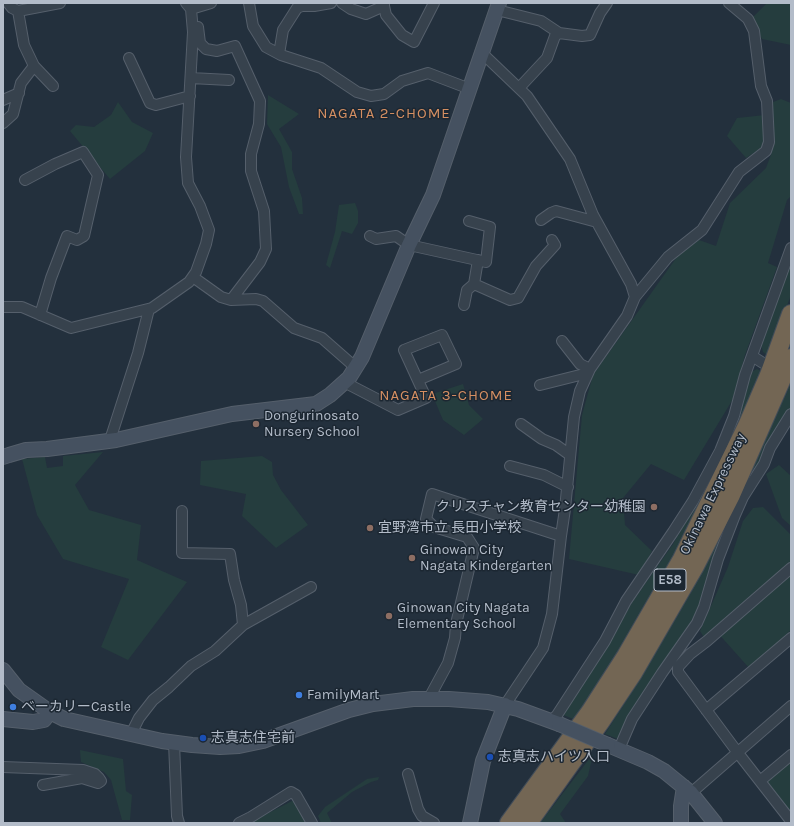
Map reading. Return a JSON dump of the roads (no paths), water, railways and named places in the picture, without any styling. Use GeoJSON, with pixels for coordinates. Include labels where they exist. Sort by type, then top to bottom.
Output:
{"type":"FeatureCollection","features":[{"type":"Feature","properties":{"kind":"highway","name":"Okinawa Expressway"},"geometry":{"type":"LineString","coordinates":[[509,823],[590,712],[626,656],[682,559],[747,426],[791,314]]}},
{"type":"Feature","properties":{"kind":"highway","name":"Okinawa Expressway"},"geometry":{"type":"LineString","coordinates":[[528,823],[601,721],[633,673],[695,566],[731,495],[791,358]]}},
{"type":"Feature","properties":{"kind":"street"},"geometry":{"type":"LineString","coordinates":[[8,3],[12,8],[18,11],[60,3]]}},
{"type":"Feature","properties":{"kind":"street"},"geometry":{"type":"LineString","coordinates":[[190,7],[211,3]]}},
{"type":"Feature","properties":{"kind":"street"},"geometry":{"type":"LineString","coordinates":[[249,3],[253,26],[266,46],[279,54],[321,68],[357,92],[372,96],[384,94],[402,81],[428,73],[470,89]]}},
{"type":"Feature","properties":{"kind":"street"},"geometry":{"type":"LineString","coordinates":[[279,54],[283,30],[297,8],[302,6],[314,6],[331,3]]}},
{"type":"Feature","properties":{"kind":"street"},"geometry":{"type":"LineString","coordinates":[[342,3],[351,9],[366,14],[384,5],[386,15],[402,35],[414,42],[434,3]]}},
{"type":"Feature","properties":{"kind":"street"},"geometry":{"type":"LineString","coordinates":[[5,453],[110,440],[141,435],[232,414],[316,404],[330,395],[349,378],[362,357],[433,195],[498,7],[541,22],[560,33],[582,36],[590,35],[600,13],[607,3]]}},
{"type":"Feature","properties":{"kind":"street"},"geometry":{"type":"LineString","coordinates":[[470,823],[483,761],[505,705],[543,648],[552,614],[568,487],[570,455],[580,391],[589,371],[627,316],[635,297],[668,257],[702,230],[739,172],[766,151],[769,142],[767,101],[761,86],[754,31],[748,19],[729,3]]}},
{"type":"Feature","properties":{"kind":"street"},"geometry":{"type":"LineString","coordinates":[[3,307],[22,307],[71,328],[149,309],[190,282],[196,272],[206,244],[209,230],[200,206],[188,183],[186,157],[193,32],[190,7]]}},
{"type":"Feature","properties":{"kind":"street"},"geometry":{"type":"LineString","coordinates":[[190,7],[197,19],[200,43],[206,49],[217,51],[235,46],[260,101],[259,124],[251,154],[251,171],[264,211],[266,249],[260,262],[231,300]]}},
{"type":"Feature","properties":{"kind":"street"},"geometry":{"type":"LineString","coordinates":[[18,11],[24,45],[34,66],[53,86]]}},
{"type":"Feature","properties":{"kind":"street"},"geometry":{"type":"LineString","coordinates":[[519,88],[547,58],[555,36],[560,33]]}},
{"type":"Feature","properties":{"kind":"street"},"geometry":{"type":"LineString","coordinates":[[482,53],[527,96],[570,159],[597,222],[631,284],[635,297]]}},
{"type":"Feature","properties":{"kind":"street"},"geometry":{"type":"LineString","coordinates":[[129,58],[150,103],[156,105],[190,96]]}},
{"type":"Feature","properties":{"kind":"street"},"geometry":{"type":"LineString","coordinates":[[3,123],[12,114],[21,83],[34,66]]}},
{"type":"Feature","properties":{"kind":"street"},"geometry":{"type":"LineString","coordinates":[[191,78],[229,80]]}},
{"type":"Feature","properties":{"kind":"street"},"geometry":{"type":"LineString","coordinates":[[3,100],[19,93]]}},
{"type":"Feature","properties":{"kind":"street"},"geometry":{"type":"LineString","coordinates":[[25,180],[54,164],[83,152],[98,175],[84,236],[78,240],[67,236],[51,278],[40,314]]}},
{"type":"Feature","properties":{"kind":"street"},"geometry":{"type":"LineString","coordinates":[[542,220],[556,211],[597,222]]}},
{"type":"Feature","properties":{"kind":"street"},"geometry":{"type":"LineString","coordinates":[[370,236],[376,239],[396,236],[410,245],[486,262],[490,227],[469,221]]}},
{"type":"Feature","properties":{"kind":"street"},"geometry":{"type":"LineString","coordinates":[[474,284],[510,300],[518,298],[536,266],[555,245],[552,240]]}},
{"type":"Feature","properties":{"kind":"street"},"geometry":{"type":"LineString","coordinates":[[555,722],[557,715],[605,641],[626,601],[660,554],[693,501],[720,451],[734,416],[745,375],[791,248]]}},
{"type":"Feature","properties":{"kind":"street"},"geometry":{"type":"LineString","coordinates":[[464,305],[467,290],[474,284],[478,260]]}},
{"type":"Feature","properties":{"kind":"street"},"geometry":{"type":"LineString","coordinates":[[193,277],[222,297],[231,300],[256,299],[263,301],[294,328],[322,338],[355,367]]}},
{"type":"Feature","properties":{"kind":"street"},"geometry":{"type":"LineString","coordinates":[[110,440],[134,368],[149,309]]}},
{"type":"Feature","properties":{"kind":"street"},"geometry":{"type":"LineString","coordinates":[[344,382],[398,410],[426,398],[404,350],[442,334],[456,364],[418,380]]}},
{"type":"Feature","properties":{"kind":"street"},"geometry":{"type":"LineString","coordinates":[[562,341],[580,364],[589,371]]}},
{"type":"Feature","properties":{"kind":"street"},"geometry":{"type":"LineString","coordinates":[[752,356],[763,363]]}},
{"type":"Feature","properties":{"kind":"street"},"geometry":{"type":"LineString","coordinates":[[540,385],[589,371]]}},
{"type":"Feature","properties":{"kind":"street"},"geometry":{"type":"LineString","coordinates":[[613,747],[662,672],[697,624],[704,607],[718,559],[743,497],[764,464],[770,448],[791,414]]}},
{"type":"Feature","properties":{"kind":"street"},"geometry":{"type":"LineString","coordinates":[[521,424],[542,439],[556,445],[570,455]]}},
{"type":"Feature","properties":{"kind":"street"},"geometry":{"type":"LineString","coordinates":[[510,466],[544,475],[568,487]]}},
{"type":"Feature","properties":{"kind":"street"},"geometry":{"type":"LineString","coordinates":[[428,700],[448,663],[455,638],[456,624],[474,548],[467,537],[434,527],[426,519],[432,494],[561,536]]}},
{"type":"Feature","properties":{"kind":"street"},"geometry":{"type":"LineString","coordinates":[[182,511],[182,553],[230,554],[234,580],[241,605],[243,625]]}},
{"type":"Feature","properties":{"kind":"street"},"geometry":{"type":"LineString","coordinates":[[791,568],[690,654],[678,667],[678,672],[791,821]]}},
{"type":"Feature","properties":{"kind":"street"},"geometry":{"type":"LineString","coordinates":[[132,734],[139,718],[153,700],[191,666],[215,651],[243,625],[311,587]]}},
{"type":"Feature","properties":{"kind":"street"},"geometry":{"type":"LineString","coordinates":[[706,710],[791,638]]}},
{"type":"Feature","properties":{"kind":"street"},"geometry":{"type":"LineString","coordinates":[[682,645],[690,654]]}},
{"type":"Feature","properties":{"kind":"street"},"geometry":{"type":"LineString","coordinates":[[3,670],[19,690],[50,712],[64,719],[174,743],[220,747],[240,746],[263,741],[355,709],[396,701],[471,700],[505,705],[555,722],[654,765],[688,790],[715,823]]}},
{"type":"Feature","properties":{"kind":"street"},"geometry":{"type":"LineString","coordinates":[[681,823],[681,806],[688,790],[738,753],[791,706]]}},
{"type":"Feature","properties":{"kind":"street"},"geometry":{"type":"LineString","coordinates":[[3,719],[33,722],[44,720],[50,712]]}},
{"type":"Feature","properties":{"kind":"street"},"geometry":{"type":"LineString","coordinates":[[174,743],[177,816],[179,823]]}},
{"type":"Feature","properties":{"kind":"street"},"geometry":{"type":"LineString","coordinates":[[760,781],[791,755]]}},
{"type":"Feature","properties":{"kind":"street"},"geometry":{"type":"LineString","coordinates":[[3,767],[83,770],[95,774],[101,781],[98,783],[82,778],[43,785]]}},
{"type":"Feature","properties":{"kind":"street"},"geometry":{"type":"LineString","coordinates":[[408,774],[418,809],[422,816],[434,823]]}},
{"type":"Feature","properties":{"kind":"street"},"geometry":{"type":"LineString","coordinates":[[239,823],[251,818],[291,792],[296,795],[312,823]]}},
{"type":"Feature","properties":{"kind":"place","name":"Dongurinosato Nursery School"},"geometry":{"type":"Point","coordinates":[256,424]}},
{"type":"Feature","properties":{"kind":"place","name":"クリスチャン教育センター幼稚園"},"geometry":{"type":"Point","coordinates":[654,507]}},
{"type":"Feature","properties":{"kind":"place","name":"宜野湾市立 長田小学校"},"geometry":{"type":"Point","coordinates":[370,528]}},
{"type":"Feature","properties":{"kind":"place","name":"Ginowan City Nagata Kindergarten"},"geometry":{"type":"Point","coordinates":[412,558]}},
{"type":"Feature","properties":{"kind":"place","name":"Ginowan City Nagata Elementary School"},"geometry":{"type":"Point","coordinates":[389,616]}},
{"type":"Feature","properties":{"kind":"place","name":"FamilyMart"},"geometry":{"type":"Point","coordinates":[299,695]}},
{"type":"Feature","properties":{"kind":"place","name":"ベーカリーCastle"},"geometry":{"type":"Point","coordinates":[13,707]}},
{"type":"Feature","properties":{"kind":"place","name":"志真志住宅前"},"geometry":{"type":"Point","coordinates":[203,738]}},
{"type":"Feature","properties":{"kind":"place","name":"志真志ハイツ入口"},"geometry":{"type":"Point","coordinates":[490,757]}},
{"type":"Feature","properties":{"kind":"district","name":"NAGATA 2-CHOME"},"geometry":{"type":"Point","coordinates":[384,114]}},
{"type":"Feature","properties":{"kind":"district","name":"NAGATA 3-CHOME"},"geometry":{"type":"Point","coordinates":[446,396]}}]}
